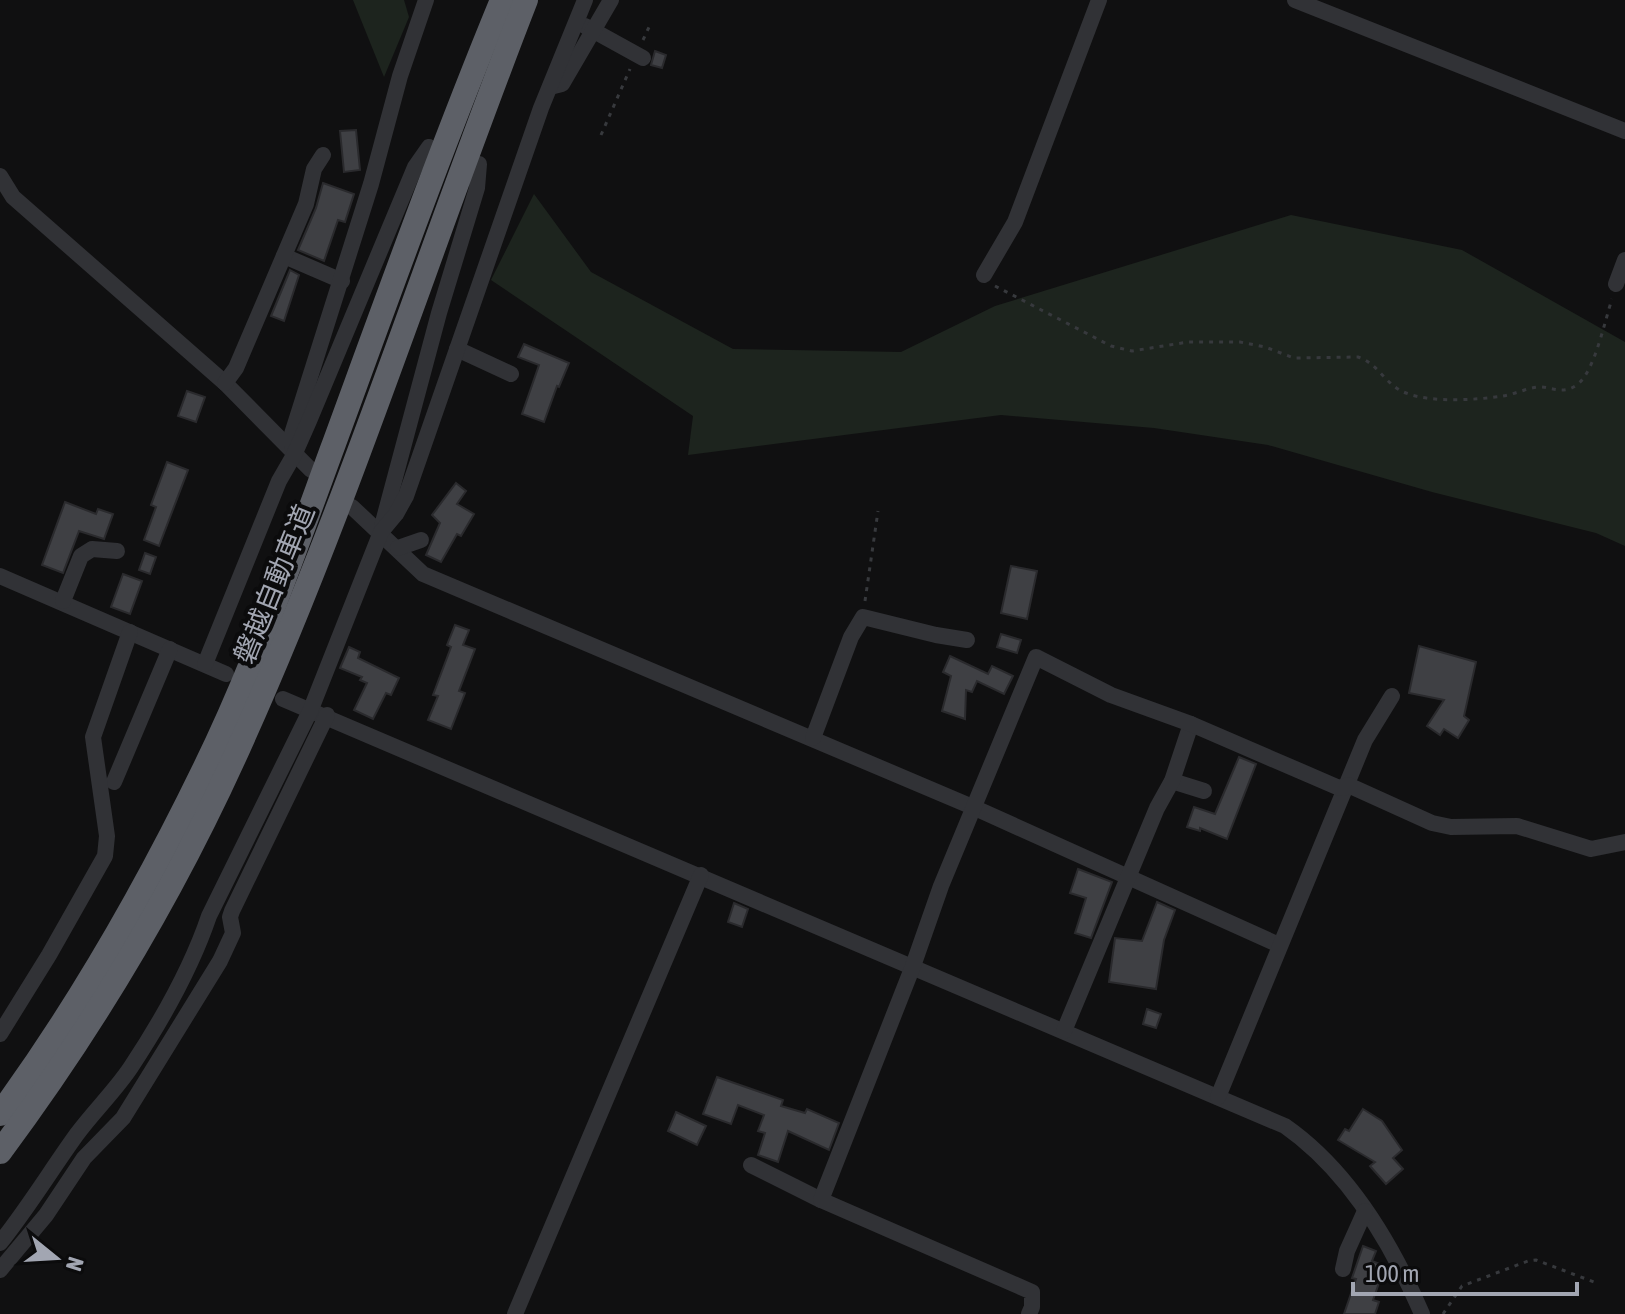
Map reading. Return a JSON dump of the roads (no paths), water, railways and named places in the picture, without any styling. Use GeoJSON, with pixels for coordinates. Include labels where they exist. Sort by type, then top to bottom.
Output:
{"type":"FeatureCollection","features":[{"type":"Feature","properties":{"kind":"highway","name":"磐越自動車道"},"geometry":{"type":"LineString","coordinates":[[0,1114],[67,1016],[119,929],[217,741],[257,649],[455,114],[502,0]]}},
{"type":"Feature","properties":{"kind":"highway","name":"磐越自動車道"},"geometry":{"type":"LineString","coordinates":[[0,1152],[84,1029],[138,940],[191,845],[239,748],[331,523],[526,0]]}},
{"type":"Feature","properties":{"kind":"street"},"geometry":{"type":"LineString","coordinates":[[294,455],[292,434],[342,281],[400,76],[426,0]]}},
{"type":"Feature","properties":{"kind":"street"},"geometry":{"type":"LineString","coordinates":[[381,532],[406,496],[550,87],[585,0]]}},
{"type":"Feature","properties":{"kind":"street"},"geometry":{"type":"LineString","coordinates":[[550,87],[562,84],[611,0]]}},
{"type":"Feature","properties":{"kind":"street"},"geometry":{"type":"LineString","coordinates":[[984,275],[1015,222],[1099,0]]}},
{"type":"Feature","properties":{"kind":"street"},"geometry":{"type":"LineString","coordinates":[[1295,0],[1625,131]]}},
{"type":"Feature","properties":{"kind":"street"},"geometry":{"type":"LineString","coordinates":[[577,21],[640,57]]}},
{"type":"Feature","properties":{"kind":"street"},"geometry":{"type":"LineString","coordinates":[[205,664],[279,481],[294,455],[415,167],[429,147]]}},
{"type":"Feature","properties":{"kind":"street"},"geometry":{"type":"LineString","coordinates":[[225,383],[236,368],[306,204],[314,169],[323,155]]}},
{"type":"Feature","properties":{"kind":"street"},"geometry":{"type":"LineString","coordinates":[[0,1270],[46,1215],[84,1158],[123,1118],[220,961],[233,933],[232,911],[319,712],[381,532],[439,313],[477,188],[479,164]]}},
{"type":"Feature","properties":{"kind":"street"},"geometry":{"type":"LineString","coordinates":[[0,176],[13,197],[225,383],[311,470]]}},
{"type":"Feature","properties":{"kind":"street"},"geometry":{"type":"LineString","coordinates":[[284,256],[342,281]]}},
{"type":"Feature","properties":{"kind":"street"},"geometry":{"type":"LineString","coordinates":[[1616,284],[1625,260]]}},
{"type":"Feature","properties":{"kind":"street"},"geometry":{"type":"LineString","coordinates":[[457,349],[511,374]]}},
{"type":"Feature","properties":{"kind":"street"},"geometry":{"type":"LineString","coordinates":[[352,507],[423,574],[975,808],[1279,945]]}},
{"type":"Feature","properties":{"kind":"street"},"geometry":{"type":"LineString","coordinates":[[398,548],[421,540]]}},
{"type":"Feature","properties":{"kind":"street"},"geometry":{"type":"LineString","coordinates":[[63,601],[81,556],[92,549],[117,551]]}},
{"type":"Feature","properties":{"kind":"street"},"geometry":{"type":"LineString","coordinates":[[0,576],[226,674]]}},
{"type":"Feature","properties":{"kind":"street"},"geometry":{"type":"LineString","coordinates":[[813,738],[851,637],[863,617],[967,640]]}},
{"type":"Feature","properties":{"kind":"street"},"geometry":{"type":"LineString","coordinates":[[0,1034],[105,856],[107,836],[93,737],[130,632]]}},
{"type":"Feature","properties":{"kind":"street"},"geometry":{"type":"LineString","coordinates":[[114,782],[170,649]]}},
{"type":"Feature","properties":{"kind":"street"},"geometry":{"type":"LineString","coordinates":[[821,1200],[913,966],[941,886],[1036,657],[1111,695],[1191,724],[1337,787],[1348,785],[1432,823],[1451,827],[1517,826],[1591,849],[1625,842]]}},
{"type":"Feature","properties":{"kind":"street"},"geometry":{"type":"LineString","coordinates":[[1218,1097],[1365,740],[1392,696]]}},
{"type":"Feature","properties":{"kind":"street"},"geometry":{"type":"LineString","coordinates":[[283,699],[1285,1126],[1319,1153],[1365,1211],[1403,1269],[1422,1314]]}},
{"type":"Feature","properties":{"kind":"street"},"geometry":{"type":"LineString","coordinates":[[0,1243],[79,1132],[130,1069],[198,949],[209,916],[319,712]]}},
{"type":"Feature","properties":{"kind":"street"},"geometry":{"type":"LineString","coordinates":[[1064,1031],[1157,808],[1172,781],[1191,724]]}},
{"type":"Feature","properties":{"kind":"street"},"geometry":{"type":"LineString","coordinates":[[1172,781],[1204,791]]}},
{"type":"Feature","properties":{"kind":"street"},"geometry":{"type":"LineString","coordinates":[[515,1314],[701,875]]}},
{"type":"Feature","properties":{"kind":"street"},"geometry":{"type":"LineString","coordinates":[[751,1165],[821,1200],[1032,1292],[1029,1314]]}},
{"type":"Feature","properties":{"kind":"street"},"geometry":{"type":"LineString","coordinates":[[1343,1269],[1347,1251],[1365,1211]]}}]}
